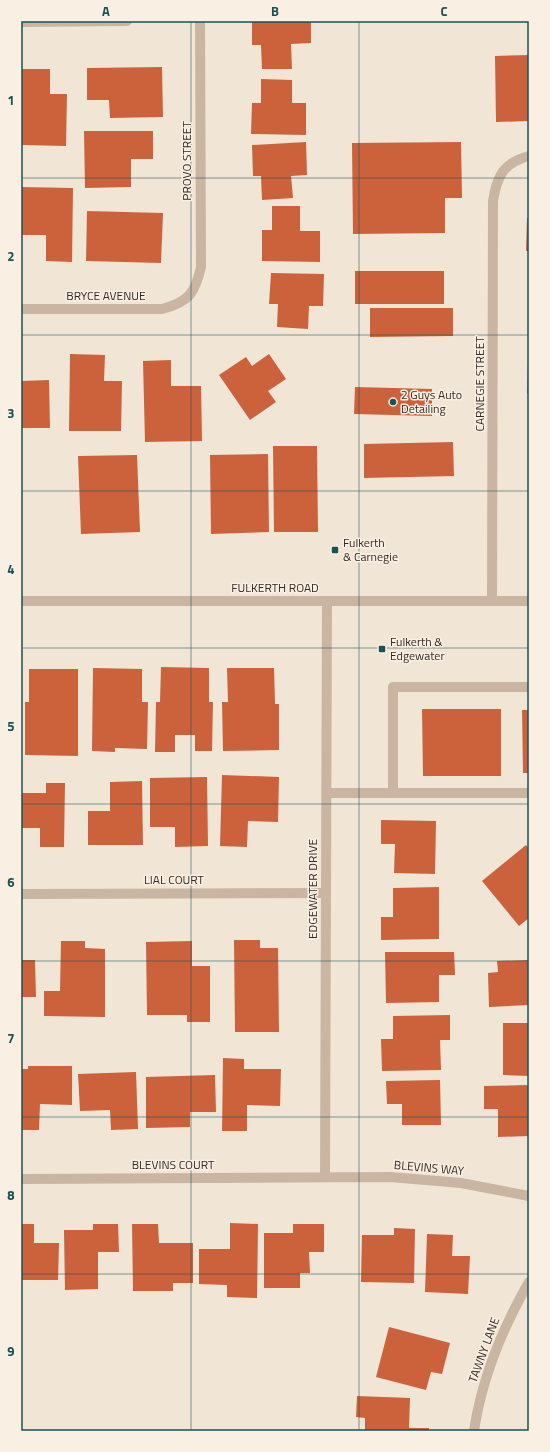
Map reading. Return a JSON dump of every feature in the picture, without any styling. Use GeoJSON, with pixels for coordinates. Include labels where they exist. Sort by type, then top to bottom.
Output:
{"type":"FeatureCollection","features":[{"type":"Feature","properties":{"kind":"street"},"geometry":{"type":"LineString","coordinates":[[21,22],[127,21]]}},
{"type":"Feature","properties":{"kind":"street","name":"PROVO STREET"},"geometry":{"type":"LineString","coordinates":[[188,297],[197,284],[201,267],[200,21]]}},
{"type":"Feature","properties":{"kind":"street","name":"CARNEGIE STREET"},"geometry":{"type":"LineString","coordinates":[[492,601],[493,201],[495,184],[504,169],[518,159],[529,156]]}},
{"type":"Feature","properties":{"kind":"street","name":"BRYCE AVENUE"},"geometry":{"type":"LineString","coordinates":[[21,309],[162,309],[176,306],[188,297]]}},
{"type":"Feature","properties":{"kind":"street","name":"FULKERTH ROAD"},"geometry":{"type":"LineString","coordinates":[[21,601],[529,601]]}},
{"type":"Feature","properties":{"kind":"street","name":"EDGEWATER DRIVE"},"geometry":{"type":"LineString","coordinates":[[325,1177],[327,601]]}},
{"type":"Feature","properties":{"kind":"street"},"geometry":{"type":"LineString","coordinates":[[393,793],[393,687],[529,687]]}},
{"type":"Feature","properties":{"kind":"street"},"geometry":{"type":"LineString","coordinates":[[327,793],[529,793]]}},
{"type":"Feature","properties":{"kind":"street","name":"LIAL COURT"},"geometry":{"type":"LineString","coordinates":[[21,894],[326,893]]}},
{"type":"Feature","properties":{"kind":"street","name":"BLEVINS COURT"},"geometry":{"type":"LineString","coordinates":[[21,1179],[325,1177]]}},
{"type":"Feature","properties":{"kind":"street","name":"BLEVINS WAY"},"geometry":{"type":"LineString","coordinates":[[325,1177],[414,1178],[461,1183],[529,1196]]}},
{"type":"Feature","properties":{"kind":"street","name":"TAWNY LANE"},"geometry":{"type":"LineString","coordinates":[[474,1431],[480,1398],[492,1360],[511,1314],[529,1282]]}},
{"type":"Feature","properties":{"kind":"building"},"geometry":{"type":"Polygon","coordinates":[[[252,21],[311,21],[311,43],[291,44],[292,69],[262,69],[261,45],[252,45],[252,21]]]}},
{"type":"Feature","properties":{"kind":"building"},"geometry":{"type":"Polygon","coordinates":[[[529,55],[529,121],[496,122],[495,56],[529,55]]]}},
{"type":"Feature","properties":{"kind":"building"},"geometry":{"type":"Polygon","coordinates":[[[162,67],[163,117],[110,118],[109,100],[87,100],[87,68],[162,67]]]}},
{"type":"Feature","properties":{"kind":"building"},"geometry":{"type":"Polygon","coordinates":[[[21,69],[50,69],[50,94],[67,94],[66,146],[21,145],[21,69]]]}},
{"type":"Feature","properties":{"kind":"building"},"geometry":{"type":"Polygon","coordinates":[[[261,79],[292,80],[292,103],[306,103],[306,135],[251,134],[252,103],[261,103],[261,79]]]}},
{"type":"Feature","properties":{"kind":"building"},"geometry":{"type":"Polygon","coordinates":[[[84,131],[153,131],[153,159],[131,159],[131,187],[85,188],[84,131]]]}},
{"type":"Feature","properties":{"kind":"building"},"geometry":{"type":"Polygon","coordinates":[[[306,142],[307,175],[291,176],[293,198],[262,200],[261,176],[253,176],[252,145],[306,142]]]}},
{"type":"Feature","properties":{"kind":"building"},"geometry":{"type":"Polygon","coordinates":[[[461,142],[462,198],[445,198],[445,233],[353,234],[352,143],[461,142]]]}},
{"type":"Feature","properties":{"kind":"building"},"geometry":{"type":"Polygon","coordinates":[[[21,187],[73,188],[72,262],[46,261],[46,235],[21,235],[21,187]]]}},
{"type":"Feature","properties":{"kind":"building"},"geometry":{"type":"Polygon","coordinates":[[[272,206],[300,206],[300,231],[320,231],[320,262],[262,261],[262,230],[272,230],[272,206]]]}},
{"type":"Feature","properties":{"kind":"building"},"geometry":{"type":"Polygon","coordinates":[[[87,211],[163,213],[161,263],[86,261],[87,211]]]}},
{"type":"Feature","properties":{"kind":"building"},"geometry":{"type":"Polygon","coordinates":[[[527,218],[529,218],[529,251],[526,251],[527,218]]]}},
{"type":"Feature","properties":{"kind":"building"},"geometry":{"type":"Polygon","coordinates":[[[355,271],[444,271],[444,304],[355,304],[355,271]]]}},
{"type":"Feature","properties":{"kind":"building"},"geometry":{"type":"Polygon","coordinates":[[[271,273],[324,274],[323,306],[309,306],[308,329],[277,327],[278,304],[269,304],[271,273]]]}},
{"type":"Feature","properties":{"kind":"building"},"geometry":{"type":"Polygon","coordinates":[[[370,308],[453,308],[453,336],[370,337],[370,308]]]}},
{"type":"Feature","properties":{"kind":"building"},"geometry":{"type":"Polygon","coordinates":[[[70,354],[105,355],[104,381],[122,381],[121,431],[69,431],[70,354]]]}},
{"type":"Feature","properties":{"kind":"building"},"geometry":{"type":"Polygon","coordinates":[[[269,354],[286,379],[268,391],[276,402],[250,420],[219,375],[246,357],[252,366],[269,354]]]}},
{"type":"Feature","properties":{"kind":"building"},"geometry":{"type":"Polygon","coordinates":[[[171,360],[171,386],[201,386],[202,441],[145,442],[143,361],[171,360]]]}},
{"type":"Feature","properties":{"kind":"building"},"geometry":{"type":"Polygon","coordinates":[[[528,362],[529,394],[527,394],[528,362]]]}},
{"type":"Feature","properties":{"kind":"building"},"geometry":{"type":"Polygon","coordinates":[[[49,380],[50,428],[21,428],[21,381],[49,380]]]}},
{"type":"Feature","properties":{"kind":"building"},"geometry":{"type":"Polygon","coordinates":[[[355,387],[432,389],[432,416],[354,414],[355,387]]]}},
{"type":"Feature","properties":{"kind":"building"},"geometry":{"type":"Polygon","coordinates":[[[453,442],[454,476],[364,478],[364,444],[453,442]]]}},
{"type":"Feature","properties":{"kind":"building"},"geometry":{"type":"Polygon","coordinates":[[[273,446],[317,446],[318,532],[274,532],[273,446]]]}},
{"type":"Feature","properties":{"kind":"building"},"geometry":{"type":"Polygon","coordinates":[[[268,454],[269,532],[211,534],[210,455],[268,454]]]}},
{"type":"Feature","properties":{"kind":"building"},"geometry":{"type":"Polygon","coordinates":[[[137,455],[140,532],[81,534],[78,456],[137,455]]]}},
{"type":"Feature","properties":{"kind":"building"},"geometry":{"type":"Polygon","coordinates":[[[161,667],[209,668],[209,702],[213,702],[212,751],[195,751],[195,735],[175,735],[175,752],[155,752],[156,702],[160,702],[161,667]]]}},
{"type":"Feature","properties":{"kind":"building"},"geometry":{"type":"Polygon","coordinates":[[[93,668],[142,669],[142,702],[148,702],[147,749],[115,748],[115,752],[92,751],[93,668]]]}},
{"type":"Feature","properties":{"kind":"building"},"geometry":{"type":"Polygon","coordinates":[[[227,668],[274,668],[275,704],[279,704],[279,750],[223,751],[222,702],[228,702],[227,668]]]}},
{"type":"Feature","properties":{"kind":"building"},"geometry":{"type":"Polygon","coordinates":[[[29,669],[78,669],[78,756],[25,755],[25,702],[29,702],[29,669]]]}},
{"type":"Feature","properties":{"kind":"building"},"geometry":{"type":"Polygon","coordinates":[[[422,709],[501,709],[501,776],[423,776],[422,709]]]}},
{"type":"Feature","properties":{"kind":"building"},"geometry":{"type":"Polygon","coordinates":[[[522,710],[529,710],[529,773],[523,773],[522,710]]]}},
{"type":"Feature","properties":{"kind":"building"},"geometry":{"type":"Polygon","coordinates":[[[222,775],[279,777],[278,822],[248,821],[247,847],[220,846],[222,775]]]}},
{"type":"Feature","properties":{"kind":"building"},"geometry":{"type":"Polygon","coordinates":[[[207,777],[208,846],[175,847],[175,827],[150,827],[150,778],[207,777]]]}},
{"type":"Feature","properties":{"kind":"building"},"geometry":{"type":"Polygon","coordinates":[[[142,781],[143,845],[88,845],[88,811],[110,811],[110,782],[142,781]]]}},
{"type":"Feature","properties":{"kind":"building"},"geometry":{"type":"Polygon","coordinates":[[[46,783],[65,783],[64,847],[40,847],[40,828],[21,828],[21,793],[46,793],[46,783]]]}},
{"type":"Feature","properties":{"kind":"building"},"geometry":{"type":"Polygon","coordinates":[[[381,820],[436,821],[435,874],[394,873],[395,844],[381,844],[381,820]]]}},
{"type":"Feature","properties":{"kind":"building"},"geometry":{"type":"Polygon","coordinates":[[[526,845],[529,849],[529,918],[519,926],[482,881],[526,845]]]}},
{"type":"Feature","properties":{"kind":"building"},"geometry":{"type":"Polygon","coordinates":[[[439,887],[439,939],[381,940],[381,917],[393,917],[393,888],[439,887]]]}},
{"type":"Feature","properties":{"kind":"building"},"geometry":{"type":"Polygon","coordinates":[[[234,940],[260,940],[260,948],[278,948],[279,1032],[235,1032],[234,940]]]}},
{"type":"Feature","properties":{"kind":"building"},"geometry":{"type":"Polygon","coordinates":[[[61,941],[85,941],[85,948],[105,949],[105,1017],[44,1016],[44,991],[60,991],[61,941]]]}},
{"type":"Feature","properties":{"kind":"building"},"geometry":{"type":"Polygon","coordinates":[[[192,941],[192,966],[210,966],[210,1022],[187,1022],[187,1015],[147,1015],[146,942],[192,941]]]}},
{"type":"Feature","properties":{"kind":"building"},"geometry":{"type":"Polygon","coordinates":[[[385,952],[454,952],[455,975],[439,975],[439,1002],[386,1003],[385,952]]]}},
{"type":"Feature","properties":{"kind":"building"},"geometry":{"type":"Polygon","coordinates":[[[21,960],[35,960],[36,997],[21,997],[21,960]]]}},
{"type":"Feature","properties":{"kind":"building"},"geometry":{"type":"Polygon","coordinates":[[[529,960],[529,1005],[489,1007],[488,973],[498,972],[497,961],[529,960]]]}},
{"type":"Feature","properties":{"kind":"building"},"geometry":{"type":"Polygon","coordinates":[[[450,1015],[450,1040],[440,1040],[441,1070],[382,1071],[381,1039],[393,1039],[393,1016],[450,1015]]]}},
{"type":"Feature","properties":{"kind":"building"},"geometry":{"type":"Polygon","coordinates":[[[503,1023],[529,1023],[529,1076],[503,1075],[503,1023]]]}},
{"type":"Feature","properties":{"kind":"building"},"geometry":{"type":"Polygon","coordinates":[[[223,1058],[244,1059],[244,1069],[281,1069],[280,1106],[247,1105],[247,1131],[222,1131],[223,1058]]]}},
{"type":"Feature","properties":{"kind":"building"},"geometry":{"type":"Polygon","coordinates":[[[28,1066],[72,1066],[72,1105],[40,1104],[39,1130],[21,1130],[21,1069],[28,1069],[28,1066]]]}},
{"type":"Feature","properties":{"kind":"building"},"geometry":{"type":"Polygon","coordinates":[[[136,1072],[138,1129],[111,1130],[110,1110],[80,1111],[78,1074],[136,1072]]]}},
{"type":"Feature","properties":{"kind":"building"},"geometry":{"type":"Polygon","coordinates":[[[215,1075],[216,1112],[190,1112],[190,1127],[146,1128],[146,1077],[215,1075]]]}},
{"type":"Feature","properties":{"kind":"building"},"geometry":{"type":"Polygon","coordinates":[[[440,1080],[441,1125],[402,1125],[402,1104],[387,1104],[386,1081],[440,1080]]]}},
{"type":"Feature","properties":{"kind":"building"},"geometry":{"type":"Polygon","coordinates":[[[484,1086],[529,1086],[529,1136],[498,1137],[498,1109],[484,1109],[484,1086]]]}},
{"type":"Feature","properties":{"kind":"building"},"geometry":{"type":"Polygon","coordinates":[[[230,1223],[258,1224],[257,1298],[227,1297],[227,1285],[199,1284],[199,1249],[230,1249],[230,1223]]]}},
{"type":"Feature","properties":{"kind":"building"},"geometry":{"type":"Polygon","coordinates":[[[21,1224],[34,1224],[34,1243],[59,1243],[58,1280],[21,1280],[21,1224]]]}},
{"type":"Feature","properties":{"kind":"building"},"geometry":{"type":"Polygon","coordinates":[[[93,1224],[118,1224],[119,1252],[98,1252],[98,1289],[65,1290],[64,1230],[93,1230],[93,1224]]]}},
{"type":"Feature","properties":{"kind":"building"},"geometry":{"type":"Polygon","coordinates":[[[132,1224],[158,1224],[159,1243],[193,1243],[193,1283],[173,1283],[173,1291],[133,1291],[132,1224]]]}},
{"type":"Feature","properties":{"kind":"building"},"geometry":{"type":"Polygon","coordinates":[[[293,1224],[324,1224],[324,1252],[309,1252],[310,1273],[300,1273],[300,1288],[264,1288],[264,1233],[293,1233],[293,1224]]]}},
{"type":"Feature","properties":{"kind":"building"},"geometry":{"type":"Polygon","coordinates":[[[394,1228],[415,1229],[414,1283],[361,1282],[362,1235],[394,1235],[394,1228]]]}},
{"type":"Feature","properties":{"kind":"building"},"geometry":{"type":"Polygon","coordinates":[[[427,1234],[453,1235],[452,1256],[470,1256],[468,1294],[425,1292],[427,1234]]]}},
{"type":"Feature","properties":{"kind":"building"},"geometry":{"type":"Polygon","coordinates":[[[389,1327],[450,1343],[442,1374],[431,1372],[426,1390],[376,1377],[389,1327]]]}},
{"type":"Feature","properties":{"kind":"building"},"geometry":{"type":"Polygon","coordinates":[[[357,1396],[410,1398],[409,1428],[429,1428],[429,1431],[365,1431],[365,1418],[356,1417],[357,1396]]]}},
{"type":"Feature","properties":{"kind":"place","name":"2 Guys Auto Detailing"},"geometry":{"type":"Point","coordinates":[393,402]}},
{"type":"Feature","properties":{"kind":"place","name":"Fulkerth & Carnegie"},"geometry":{"type":"Point","coordinates":[335,550]}},
{"type":"Feature","properties":{"kind":"place","name":"Fulkerth & Edgewater"},"geometry":{"type":"Point","coordinates":[382,649]}}]}
